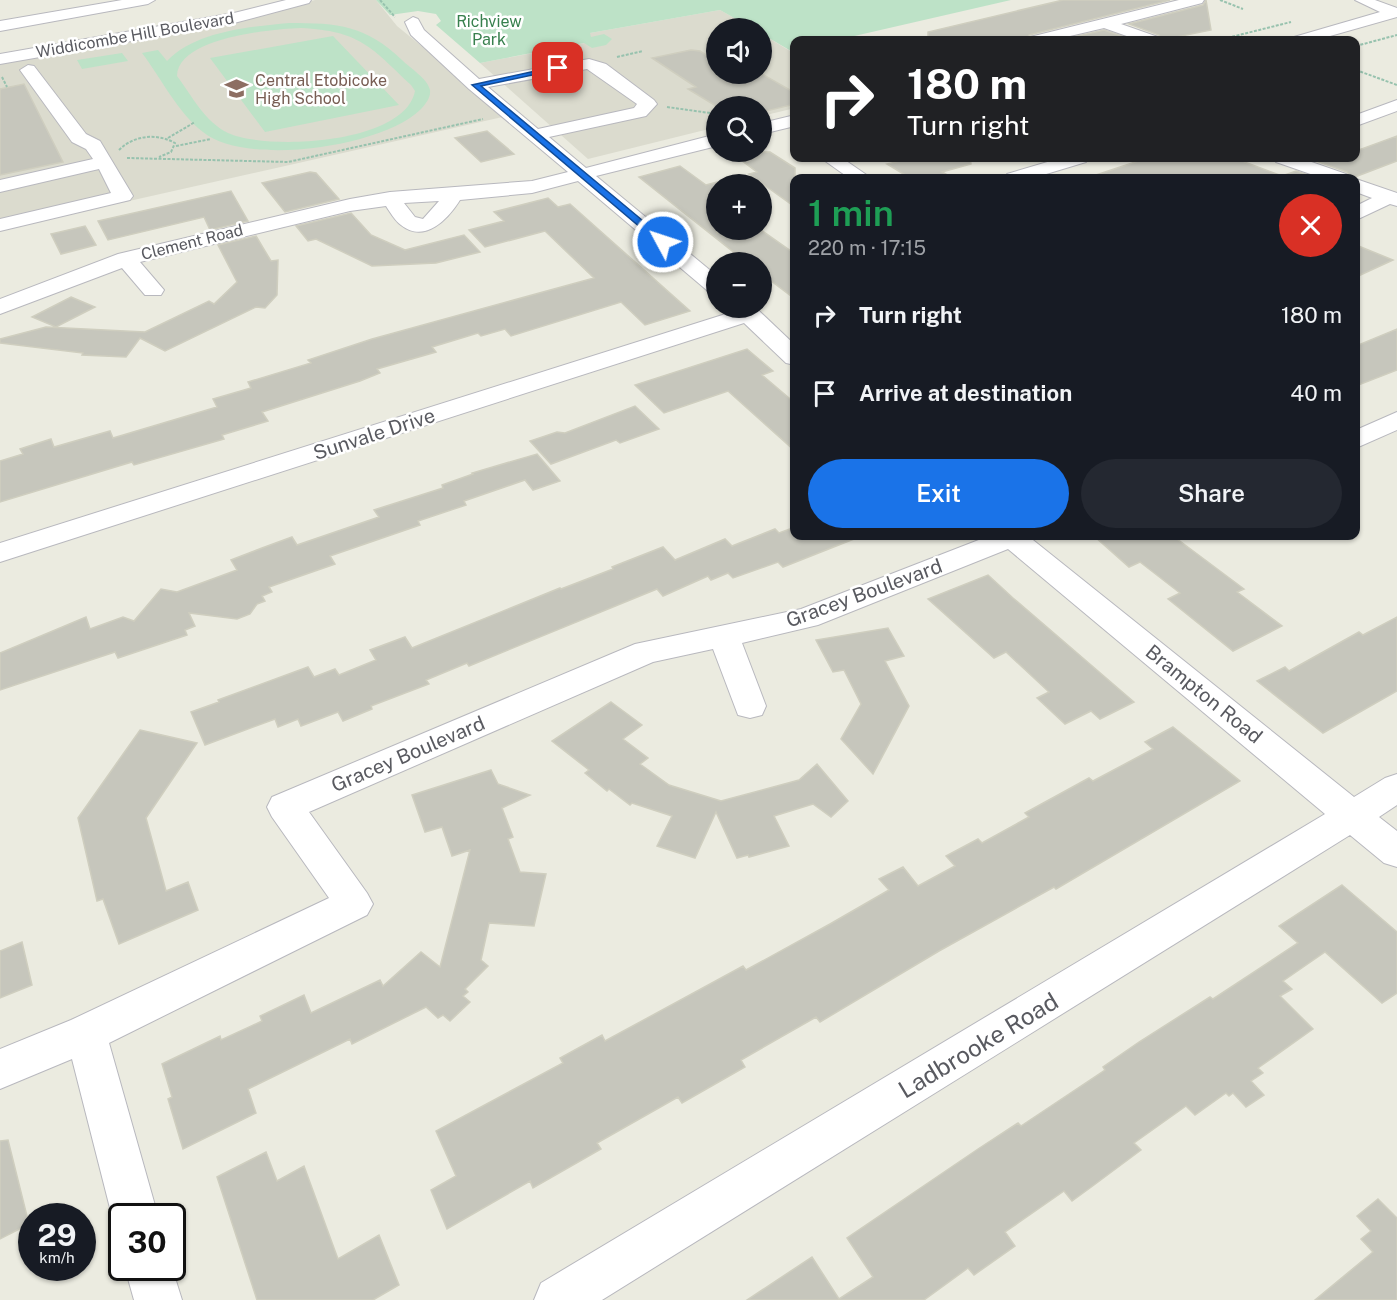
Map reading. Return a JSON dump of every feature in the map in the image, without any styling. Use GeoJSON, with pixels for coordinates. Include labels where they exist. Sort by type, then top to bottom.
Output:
{"type":"FeatureCollection","features":[{"type":"Feature","properties":{"kind":"street"},"geometry":{"type":"LineString","coordinates":[[0,26],[148,0]]}},
{"type":"Feature","properties":{"kind":"street","name":"Widdicombe Hill Boulevard"},"geometry":{"type":"LineString","coordinates":[[0,48],[257,4],[304,0]]}},
{"type":"Feature","properties":{"kind":"street"},"geometry":{"type":"LineString","coordinates":[[1052,36],[1197,0]]}},
{"type":"Feature","properties":{"kind":"street"},"geometry":{"type":"LineString","coordinates":[[1314,36],[1395,13],[1362,0]]}},
{"type":"Feature","properties":{"kind":"street","name":"Widdicombe Hill Boulevard"},"geometry":{"type":"LineString","coordinates":[[0,59],[257,4]]}},
{"type":"Feature","properties":{"kind":"street"},"geometry":{"type":"LineString","coordinates":[[412,22],[417,32],[475,85],[706,278]]}},
{"type":"Feature","properties":{"kind":"street"},"geometry":{"type":"LineString","coordinates":[[1105,23],[1141,36]]}},
{"type":"Feature","properties":{"kind":"street"},"geometry":{"type":"LineString","coordinates":[[475,85],[589,64],[600,68],[648,105],[640,112],[534,135]]}},
{"type":"Feature","properties":{"kind":"street"},"geometry":{"type":"LineString","coordinates":[[0,225],[123,196],[109,159],[93,145],[79,138],[28,70]]}},
{"type":"Feature","properties":{"kind":"street"},"geometry":{"type":"LineString","coordinates":[[1360,118],[1397,105]]}},
{"type":"Feature","properties":{"kind":"street"},"geometry":{"type":"LineString","coordinates":[[772,128],[790,126]]}},
{"type":"Feature","properties":{"kind":"street","name":"Clement Road"},"geometry":{"type":"LineString","coordinates":[[0,308],[126,259],[339,207],[390,198],[506,191],[583,175],[706,143]]}},
{"type":"Feature","properties":{"kind":"street"},"geometry":{"type":"LineString","coordinates":[[0,186],[109,159]]}},
{"type":"Feature","properties":{"kind":"street"},"geometry":{"type":"LineString","coordinates":[[836,162],[855,174]]}},
{"type":"Feature","properties":{"kind":"street"},"geometry":{"type":"LineString","coordinates":[[1027,174],[1067,162]]}},
{"type":"Feature","properties":{"kind":"street"},"geometry":{"type":"LineString","coordinates":[[1294,162],[1328,174]]}},
{"type":"Feature","properties":{"kind":"street"},"geometry":{"type":"LineString","coordinates":[[1360,186],[1393,198]]}},
{"type":"Feature","properties":{"kind":"street"},"geometry":{"type":"LineString","coordinates":[[390,198],[408,221],[425,225],[440,219],[453,194]]}},
{"type":"Feature","properties":{"kind":"street"},"geometry":{"type":"LineString","coordinates":[[1360,212],[1393,198]]}},
{"type":"Feature","properties":{"kind":"street"},"geometry":{"type":"LineString","coordinates":[[126,259],[153,290]]}},
{"type":"Feature","properties":{"kind":"street","name":"Sunvale Drive"},"geometry":{"type":"LineString","coordinates":[[0,553],[723,318]]}},
{"type":"Feature","properties":{"kind":"street"},"geometry":{"type":"LineString","coordinates":[[752,318],[790,353]]}},
{"type":"Feature","properties":{"kind":"street"},"geometry":{"type":"LineString","coordinates":[[1360,438],[1397,420]]}},
{"type":"Feature","properties":{"kind":"street","name":"Gracey Boulevard"},"geometry":{"type":"LineString","coordinates":[[0,1069],[86,1034],[354,904],[285,807],[646,652],[807,618],[1001,540]]}},
{"type":"Feature","properties":{"kind":"street","name":"Brampton Road"},"geometry":{"type":"LineString","coordinates":[[1016,540],[1397,852]]}},
{"type":"Feature","properties":{"kind":"street"},"geometry":{"type":"LineString","coordinates":[[724,636],[750,706]]}},
{"type":"Feature","properties":{"kind":"street","name":"Ladbrooke Road"},"geometry":{"type":"LineString","coordinates":[[558,1300],[1397,788]]}},
{"type":"Feature","properties":{"kind":"street"},"geometry":{"type":"LineString","coordinates":[[86,1034],[132,1203]]}},
{"type":"Feature","properties":{"kind":"street"},"geometry":{"type":"LineString","coordinates":[[153,1281],[158,1300]]}},
{"type":"Feature","properties":{"kind":"path"},"geometry":{"type":"LineString","coordinates":[[1220,0],[1243,9]]}},
{"type":"Feature","properties":{"kind":"path"},"geometry":{"type":"LineString","coordinates":[[1360,45],[1397,35]]}},
{"type":"Feature","properties":{"kind":"path"},"geometry":{"type":"LineString","coordinates":[[1360,71],[1397,85]]}},
{"type":"Feature","properties":{"kind":"path"},"geometry":{"type":"LineString","coordinates":[[0,74],[7,87]]}},
{"type":"Feature","properties":{"kind":"path"},"geometry":{"type":"LineString","coordinates":[[648,105],[706,113]]}},
{"type":"Feature","properties":{"kind":"path"},"geometry":{"type":"LineString","coordinates":[[109,159],[288,162],[509,113]]}},
{"type":"Feature","properties":{"kind":"path"},"geometry":{"type":"LineString","coordinates":[[109,159],[131,141],[147,138],[167,139],[195,122]]}},
{"type":"Feature","properties":{"kind":"path"},"geometry":{"type":"LineString","coordinates":[[167,139],[176,146]]}},
{"type":"Feature","properties":{"kind":"path"},"geometry":{"type":"LineString","coordinates":[[153,159],[171,152],[176,146],[211,139]]}},
{"type":"Feature","properties":{"kind":"shaded area","name":"Central Etobicoke High School"},"geometry":{"type":"Polygon","coordinates":[[[315,0],[376,0],[397,26],[507,116],[0,230],[0,61],[282,10],[315,0]]]}},
{"type":"Feature","properties":{"kind":"shaded area"},"geometry":{"type":"Polygon","coordinates":[[[720,10],[734,18],[706,18],[706,84],[772,84],[772,40],[790,51],[790,109],[772,114],[772,96],[706,96],[706,130],[588,159],[480,63],[590,42],[590,33],[720,10]]]}},
{"type":"Feature","properties":{"kind":"green space","name":"Richview Park"},"geometry":{"type":"Polygon","coordinates":[[[376,0],[1011,0],[854,36],[790,36],[790,50],[772,40],[772,18],[734,18],[720,10],[590,33],[591,37],[604,34],[612,39],[606,45],[592,48],[584,43],[480,63],[436,25],[441,21],[436,14],[418,11],[390,15],[376,0]]]}},
{"type":"Feature","properties":{"kind":"green space"},"geometry":{"type":"Polygon","coordinates":[[[289,23],[337,25],[376,39],[422,78],[429,86],[429,99],[420,110],[402,123],[376,134],[313,148],[250,149],[223,143],[194,124],[142,53],[158,50],[167,61],[193,43],[224,32],[289,23]],[[301,28],[270,30],[209,44],[193,52],[181,63],[177,76],[212,122],[228,133],[247,139],[302,142],[333,139],[362,132],[387,122],[406,109],[415,91],[385,60],[351,37],[301,28]]]}},
{"type":"Feature","properties":{"kind":"green space"},"geometry":{"type":"Polygon","coordinates":[[[333,36],[399,105],[265,132],[210,58],[333,36]]]}},
{"type":"Feature","properties":{"kind":"green space"},"geometry":{"type":"Polygon","coordinates":[[[122,53],[128,61],[82,69],[77,60],[122,53]]]}},
{"type":"Feature","properties":{"kind":"building"},"geometry":{"type":"Polygon","coordinates":[[[1063,0],[1170,0],[1028,36],[928,36],[928,32],[1063,0]]]}},
{"type":"Feature","properties":{"kind":"building"},"geometry":{"type":"Polygon","coordinates":[[[1206,0],[1211,30],[1182,36],[1160,36],[1129,24],[1203,5],[1206,0]]]}},
{"type":"Feature","properties":{"kind":"building"},"geometry":{"type":"Polygon","coordinates":[[[1104,30],[1121,36],[1078,36],[1104,30]]]}},
{"type":"Feature","properties":{"kind":"building"},"geometry":{"type":"Polygon","coordinates":[[[691,50],[700,51],[706,55],[706,84],[772,84],[772,80],[790,90],[790,105],[772,110],[772,96],[706,96],[706,100],[688,89],[696,87],[652,58],[691,50]]]}},
{"type":"Feature","properties":{"kind":"building"},"geometry":{"type":"Polygon","coordinates":[[[24,84],[63,162],[0,175],[0,89],[24,84]]]}},
{"type":"Feature","properties":{"kind":"building"},"geometry":{"type":"Polygon","coordinates":[[[487,131],[514,154],[481,162],[455,138],[487,131]]]}},
{"type":"Feature","properties":{"kind":"building"},"geometry":{"type":"Polygon","coordinates":[[[1397,136],[1397,161],[1360,175],[1349,174],[1319,162],[1360,162],[1360,150],[1397,136]]]}},
{"type":"Feature","properties":{"kind":"building"},"geometry":{"type":"Polygon","coordinates":[[[772,153],[795,168],[795,174],[790,174],[790,203],[772,190],[772,174],[749,174],[757,172],[744,162],[772,162],[772,153]]]}},
{"type":"Feature","properties":{"kind":"building"},"geometry":{"type":"Polygon","coordinates":[[[971,162],[971,164],[942,172],[946,174],[903,174],[887,164],[971,162]]]}},
{"type":"Feature","properties":{"kind":"building"},"geometry":{"type":"Polygon","coordinates":[[[1135,162],[1245,162],[1277,174],[1099,174],[1135,162]]]}},
{"type":"Feature","properties":{"kind":"building"},"geometry":{"type":"Polygon","coordinates":[[[680,166],[706,185],[706,230],[639,177],[680,166]]]}},
{"type":"Feature","properties":{"kind":"building"},"geometry":{"type":"Polygon","coordinates":[[[1296,171],[1305,174],[1288,174],[1296,171]]]}},
{"type":"Feature","properties":{"kind":"building"},"geometry":{"type":"Polygon","coordinates":[[[310,172],[316,173],[339,199],[285,212],[262,183],[310,172]]]}},
{"type":"Feature","properties":{"kind":"building"},"geometry":{"type":"Polygon","coordinates":[[[231,191],[248,221],[210,230],[204,217],[108,240],[98,221],[231,191]]]}},
{"type":"Feature","properties":{"kind":"building"},"geometry":{"type":"Polygon","coordinates":[[[548,198],[558,207],[570,204],[690,311],[645,325],[621,302],[511,336],[505,329],[481,336],[478,333],[432,347],[436,352],[377,369],[380,373],[360,381],[262,412],[268,421],[222,435],[224,439],[134,465],[132,462],[0,502],[0,461],[23,454],[20,449],[51,439],[54,447],[110,431],[113,438],[217,407],[213,399],[251,388],[248,382],[311,363],[308,360],[372,339],[594,278],[545,231],[485,247],[469,230],[504,221],[494,212],[548,198]]]}},
{"type":"Feature","properties":{"kind":"building"},"geometry":{"type":"Polygon","coordinates":[[[351,213],[371,235],[405,250],[464,235],[480,252],[436,263],[372,266],[316,239],[308,241],[296,226],[351,213]]]}},
{"type":"Feature","properties":{"kind":"building"},"geometry":{"type":"Polygon","coordinates":[[[85,226],[96,245],[61,254],[51,234],[85,226]]]}},
{"type":"Feature","properties":{"kind":"building"},"geometry":{"type":"Polygon","coordinates":[[[256,236],[271,261],[278,260],[277,295],[265,308],[256,307],[165,351],[140,338],[126,357],[82,355],[83,353],[0,343],[0,339],[46,327],[145,332],[209,301],[214,304],[237,282],[218,245],[256,236]]]}},
{"type":"Feature","properties":{"kind":"building"},"geometry":{"type":"Polygon","coordinates":[[[772,238],[790,250],[790,295],[772,282],[772,252],[733,252],[718,240],[772,240],[772,238]]]}},
{"type":"Feature","properties":{"kind":"building"},"geometry":{"type":"Polygon","coordinates":[[[1360,247],[1393,260],[1360,275],[1360,247]]]}},
{"type":"Feature","properties":{"kind":"building"},"geometry":{"type":"Polygon","coordinates":[[[71,297],[95,307],[56,327],[32,317],[71,297]]]}},
{"type":"Feature","properties":{"kind":"building"},"geometry":{"type":"Polygon","coordinates":[[[1397,329],[1397,370],[1360,384],[1360,344],[1397,329]]]}},
{"type":"Feature","properties":{"kind":"building"},"geometry":{"type":"Polygon","coordinates":[[[747,349],[773,371],[762,375],[790,399],[790,447],[728,391],[664,413],[635,385],[747,349]]]}},
{"type":"Feature","properties":{"kind":"building"},"geometry":{"type":"Polygon","coordinates":[[[635,406],[659,429],[620,443],[616,440],[551,464],[530,441],[557,432],[565,433],[635,406]]]}},
{"type":"Feature","properties":{"kind":"building"},"geometry":{"type":"Polygon","coordinates":[[[537,454],[560,481],[533,490],[525,480],[464,501],[466,505],[418,521],[420,525],[330,556],[335,564],[269,587],[272,592],[262,596],[265,601],[257,604],[250,614],[237,619],[189,613],[195,626],[185,630],[187,635],[118,658],[115,652],[0,690],[0,653],[86,617],[90,629],[123,617],[134,621],[161,589],[177,592],[237,570],[231,560],[262,548],[292,537],[297,545],[379,517],[374,510],[443,488],[442,485],[472,473],[537,454]]]}},
{"type":"Feature","properties":{"kind":"building"},"geometry":{"type":"Polygon","coordinates":[[[775,529],[779,533],[790,529],[790,540],[851,540],[783,567],[778,562],[733,578],[728,573],[711,580],[708,576],[663,596],[657,589],[469,666],[467,663],[426,680],[429,684],[371,706],[372,709],[343,721],[338,712],[301,726],[298,719],[278,727],[275,719],[205,745],[191,712],[308,667],[314,677],[335,669],[339,675],[376,660],[370,650],[405,637],[412,648],[663,547],[675,560],[725,539],[732,546],[775,529]]]}},
{"type":"Feature","properties":{"kind":"building"},"geometry":{"type":"Polygon","coordinates":[[[1099,540],[1178,540],[1244,589],[1237,592],[1282,626],[1233,651],[1168,599],[1180,593],[1140,562],[1129,567],[1099,540]]]}},
{"type":"Feature","properties":{"kind":"building"},"geometry":{"type":"Polygon","coordinates":[[[988,575],[1134,702],[1100,719],[1091,711],[1065,724],[1037,698],[1049,692],[1006,652],[994,658],[928,599],[988,575]]]}},
{"type":"Feature","properties":{"kind":"building"},"geometry":{"type":"Polygon","coordinates":[[[1397,617],[1397,691],[1323,733],[1257,681],[1285,667],[1289,671],[1359,632],[1363,635],[1397,617]]]}},
{"type":"Feature","properties":{"kind":"building"},"geometry":{"type":"Polygon","coordinates":[[[888,628],[904,656],[885,661],[909,706],[873,774],[841,739],[861,704],[844,670],[833,672],[816,640],[888,628]]]}},
{"type":"Feature","properties":{"kind":"building"},"geometry":{"type":"Polygon","coordinates":[[[611,702],[642,725],[623,739],[648,758],[640,764],[669,785],[721,801],[799,780],[817,764],[848,801],[831,817],[813,804],[774,816],[789,846],[749,857],[748,855],[737,858],[716,812],[695,858],[657,846],[672,816],[632,803],[630,805],[609,789],[607,791],[585,773],[589,770],[552,741],[611,702]]]}},
{"type":"Feature","properties":{"kind":"building"},"geometry":{"type":"Polygon","coordinates":[[[1173,727],[1240,781],[1056,889],[1054,887],[939,951],[820,1022],[816,1017],[741,1060],[745,1067],[682,1103],[678,1097],[597,1143],[601,1149],[533,1188],[530,1181],[447,1229],[431,1190],[456,1176],[436,1131],[563,1063],[560,1058],[602,1035],[605,1041],[743,966],[746,970],[830,924],[889,890],[879,879],[903,867],[918,886],[955,866],[946,856],[978,839],[982,843],[1029,817],[1025,813],[1089,778],[1093,781],[1153,749],[1145,742],[1173,727]]]}},
{"type":"Feature","properties":{"kind":"building"},"geometry":{"type":"Polygon","coordinates":[[[140,730],[197,743],[146,818],[166,891],[188,882],[198,910],[119,944],[103,899],[97,901],[78,818],[140,730]]]}},
{"type":"Feature","properties":{"kind":"building"},"geometry":{"type":"Polygon","coordinates":[[[491,770],[498,784],[530,795],[502,808],[513,837],[508,839],[520,872],[546,874],[534,926],[489,923],[481,960],[488,966],[465,989],[468,992],[463,996],[470,1002],[450,1021],[443,1015],[438,1018],[426,1007],[352,1044],[350,1039],[248,1089],[256,1113],[183,1149],[168,1099],[172,1097],[162,1064],[220,1036],[221,1040],[262,1021],[260,1016],[304,995],[311,1013],[380,980],[383,986],[421,952],[440,967],[470,850],[452,856],[442,827],[425,832],[412,795],[491,770]]]}},
{"type":"Feature","properties":{"kind":"building"},"geometry":{"type":"Polygon","coordinates":[[[1342,885],[1397,932],[1397,993],[1382,1003],[1325,952],[1283,981],[1292,989],[1280,996],[1313,1029],[1258,1068],[1263,1073],[1251,1081],[1264,1095],[1246,1107],[1233,1093],[1229,1096],[1226,1093],[1195,1115],[1186,1106],[1134,1143],[1141,1150],[1072,1201],[1064,1191],[1005,1232],[1015,1246],[974,1275],[968,1268],[924,1300],[747,1300],[812,1257],[839,1299],[873,1277],[847,1238],[978,1149],[1018,1123],[1021,1126],[1105,1070],[1103,1067],[1139,1042],[1210,997],[1213,999],[1298,943],[1279,926],[1342,885]]]}},
{"type":"Feature","properties":{"kind":"building"},"geometry":{"type":"Polygon","coordinates":[[[22,942],[32,985],[0,998],[0,951],[22,942]]]}},
{"type":"Feature","properties":{"kind":"building"},"geometry":{"type":"Polygon","coordinates":[[[8,1140],[24,1203],[18,1203],[18,1230],[0,1239],[0,1141],[8,1140]]]}},
{"type":"Feature","properties":{"kind":"building"},"geometry":{"type":"Polygon","coordinates":[[[266,1152],[277,1181],[304,1166],[338,1259],[379,1235],[399,1285],[373,1300],[257,1300],[217,1177],[266,1152]]]}},
{"type":"Feature","properties":{"kind":"building"},"geometry":{"type":"Polygon","coordinates":[[[1378,1199],[1397,1218],[1397,1300],[1315,1300],[1373,1252],[1361,1239],[1371,1231],[1357,1216],[1378,1199]]]}},
{"type":"Feature","properties":{"kind":"place","name":"Central Etobicoke High School"},"geometry":{"type":"Point","coordinates":[237,89]}},
{"type":"Feature","properties":{"kind":"route"},"geometry":{"type":"LineString","coordinates":[[558,68],[475,85],[663,242]]}}]}
